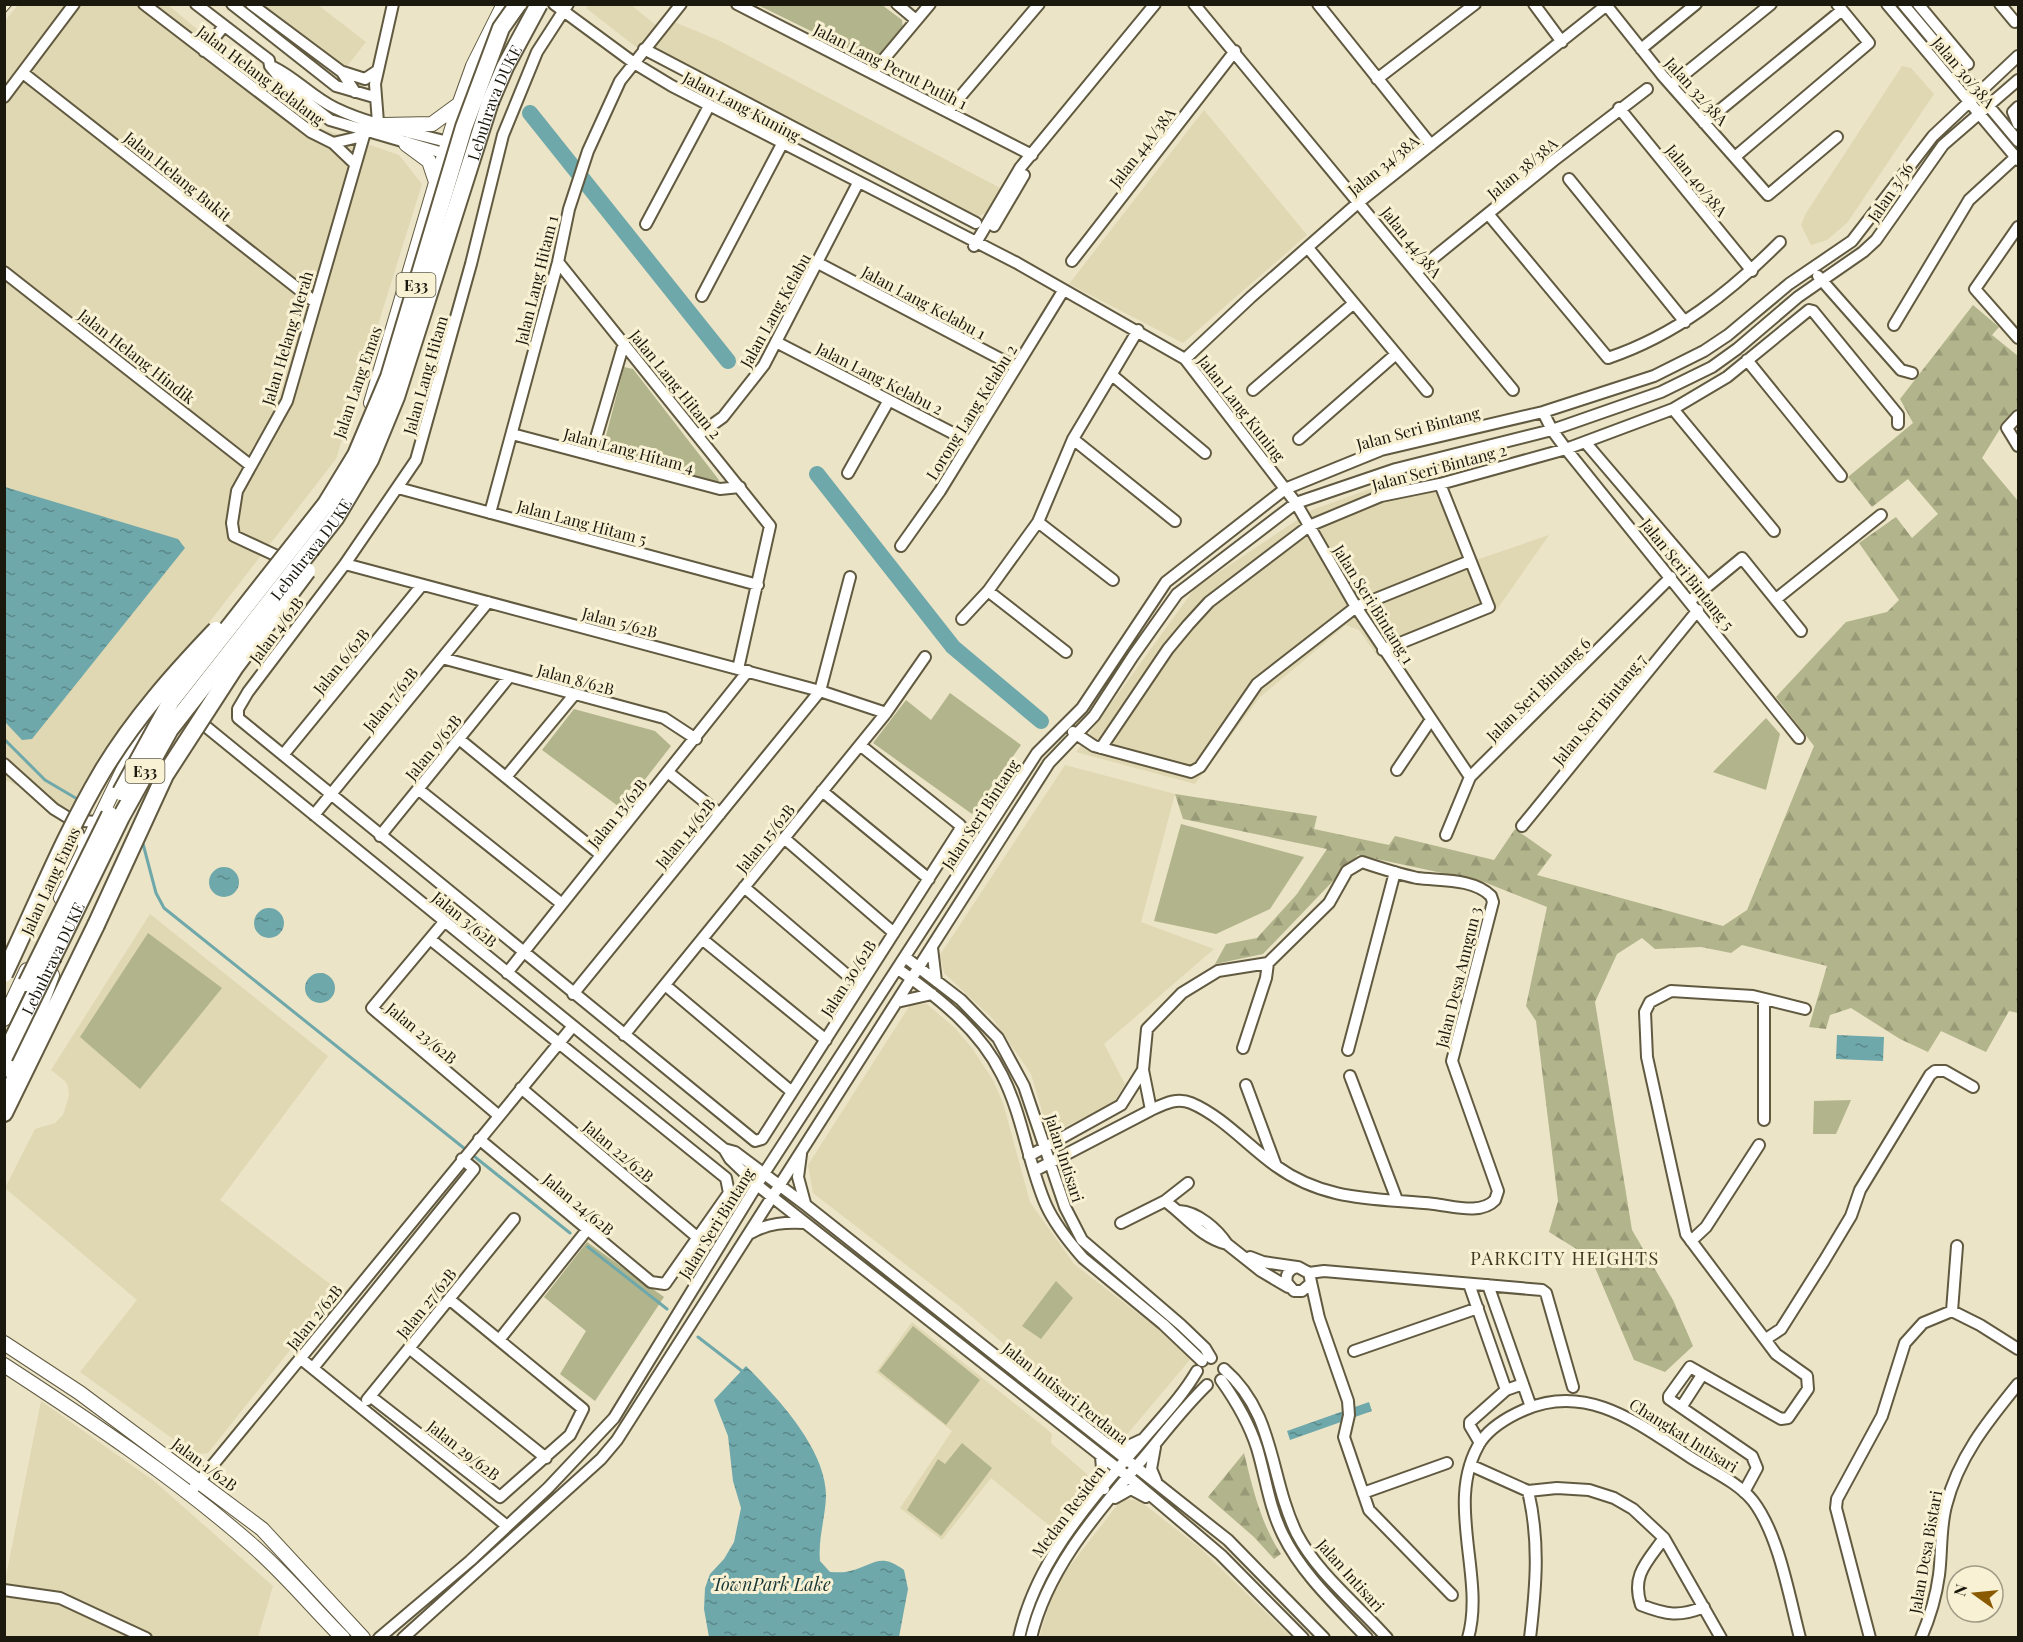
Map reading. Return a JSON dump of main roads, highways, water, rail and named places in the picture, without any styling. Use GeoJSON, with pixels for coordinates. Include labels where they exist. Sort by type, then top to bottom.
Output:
{"type":"FeatureCollection","features":[{"type":"Feature","properties":{"kind":"highway","name":"Lebuhraya DUKE"},"geometry":{"type":"LineString","coordinates":[[4,1033],[85,863],[171,701],[345,475],[389,377],[464,127],[501,28],[518,4]]}},
{"type":"Feature","properties":{"kind":"highway","name":"Lebuhraya DUKE"},"geometry":{"type":"LineString","coordinates":[[4,1056],[121,817],[170,729],[336,517],[370,460],[387,421],[490,102],[539,4]]}},
{"type":"Feature","properties":{"kind":"highway"},"geometry":{"type":"LineString","coordinates":[[4,1113],[96,925],[165,775],[235,667],[310,566],[336,517]]}},
{"type":"Feature","properties":{"kind":"highway"},"geometry":{"type":"LineString","coordinates":[[4,974],[88,796],[113,755],[171,677],[283,555]]}},
{"type":"Feature","properties":{"kind":"main road","name":"Jalan Lang Emas"},"geometry":{"type":"LineString","coordinates":[[4,1019],[84,847],[145,725],[169,692],[283,555],[334,482],[364,423],[459,105],[484,44],[504,4]]}},
{"type":"Feature","properties":{"kind":"main road"},"geometry":{"type":"LineString","coordinates":[[484,44],[512,4]]}},
{"type":"Feature","properties":{"kind":"main road"},"geometry":{"type":"LineString","coordinates":[[4,1070],[120,830],[161,751],[188,712],[333,530],[376,458],[404,390],[454,207],[466,153],[501,62],[531,4]]}},
{"type":"Feature","properties":{"kind":"main road"},"geometry":{"type":"LineString","coordinates":[[380,124],[432,124],[459,105]]}},
{"type":"Feature","properties":{"kind":"main road"},"geometry":{"type":"LineString","coordinates":[[406,144],[429,161],[436,182]]}},
{"type":"Feature","properties":{"kind":"main road"},"geometry":{"type":"LineString","coordinates":[[188,712],[180,699],[182,691],[210,644]]}},
{"type":"Feature","properties":{"kind":"main road"},"geometry":{"type":"LineString","coordinates":[[120,775],[162,712],[174,707],[188,712]]}},
{"type":"Feature","properties":{"kind":"main road"},"geometry":{"type":"LineString","coordinates":[[4,1103],[53,970]]}},
{"type":"Feature","properties":{"kind":"main road","name":"Jalan 1/62B"},"geometry":{"type":"LineString","coordinates":[[4,1343],[80,1393],[200,1481],[272,1538],[363,1638]]}},
{"type":"Feature","properties":{"kind":"main road","name":"Jalan 1/62B"},"geometry":{"type":"LineString","coordinates":[[4,1365],[101,1428],[189,1494],[254,1547],[343,1638]]}},
{"type":"Feature","properties":{"kind":"water"},"geometry":{"type":"Polygon","coordinates":[[[5,487],[178,539],[185,548],[32,739],[22,740],[5,722],[5,487]]]}},
{"type":"Feature","properties":{"kind":"water"},"geometry":{"type":"Polygon","coordinates":[[[224,867],[235,871],[239,882],[235,893],[224,897],[213,893],[209,882],[213,871],[224,867]]]}},
{"type":"Feature","properties":{"kind":"water"},"geometry":{"type":"Polygon","coordinates":[[[269,908],[280,912],[284,923],[280,934],[269,938],[258,934],[254,923],[258,912],[269,908]]]}},
{"type":"Feature","properties":{"kind":"water"},"geometry":{"type":"Polygon","coordinates":[[[320,973],[331,977],[335,988],[331,999],[320,1003],[309,999],[305,988],[309,977],[320,973]]]}},
{"type":"Feature","properties":{"kind":"water"},"geometry":{"type":"Polygon","coordinates":[[[1837,1035],[1884,1037],[1883,1061],[1836,1059],[1837,1035]]]}},
{"type":"Feature","properties":{"kind":"water","name":"TownPark Lake"},"geometry":{"type":"Polygon","coordinates":[[[746,1366],[772,1393],[798,1426],[818,1461],[824,1479],[826,1497],[820,1561],[830,1572],[848,1572],[883,1561],[904,1570],[908,1589],[899,1637],[709,1637],[704,1609],[705,1588],[710,1574],[724,1559],[734,1542],[741,1508],[733,1481],[728,1436],[714,1400],[746,1366]]]}},
{"type":"Feature","properties":{"kind":"water"},"geometry":{"type":"Polygon","coordinates":[[[1369,1402],[1372,1411],[1290,1440],[1287,1431],[1369,1402]]]}},
{"type":"Feature","properties":{"kind":"waterway"},"geometry":{"type":"LineString","coordinates":[[530,113],[728,361]]}},
{"type":"Feature","properties":{"kind":"waterway"},"geometry":{"type":"LineString","coordinates":[[817,474],[953,647],[1041,721]]}},
{"type":"Feature","properties":{"kind":"waterway"},"geometry":{"type":"LineString","coordinates":[[4,739],[45,780],[79,800]]}},
{"type":"Feature","properties":{"kind":"waterway"},"geometry":{"type":"LineString","coordinates":[[142,840],[156,893],[164,908],[570,1233]]}},
{"type":"Feature","properties":{"kind":"waterway"},"geometry":{"type":"LineString","coordinates":[[588,1247],[667,1309]]}},
{"type":"Feature","properties":{"kind":"waterway"},"geometry":{"type":"LineString","coordinates":[[698,1337],[742,1371]]}},
{"type":"Feature","properties":{"kind":"railway"},"geometry":{"type":"LineString","coordinates":[[4,11],[10,4]]}},
{"type":"Feature","properties":{"kind":"district","name":"PARKCITY HEIGHTS"},"geometry":{"type":"Point","coordinates":[1565,1258]}}]}
